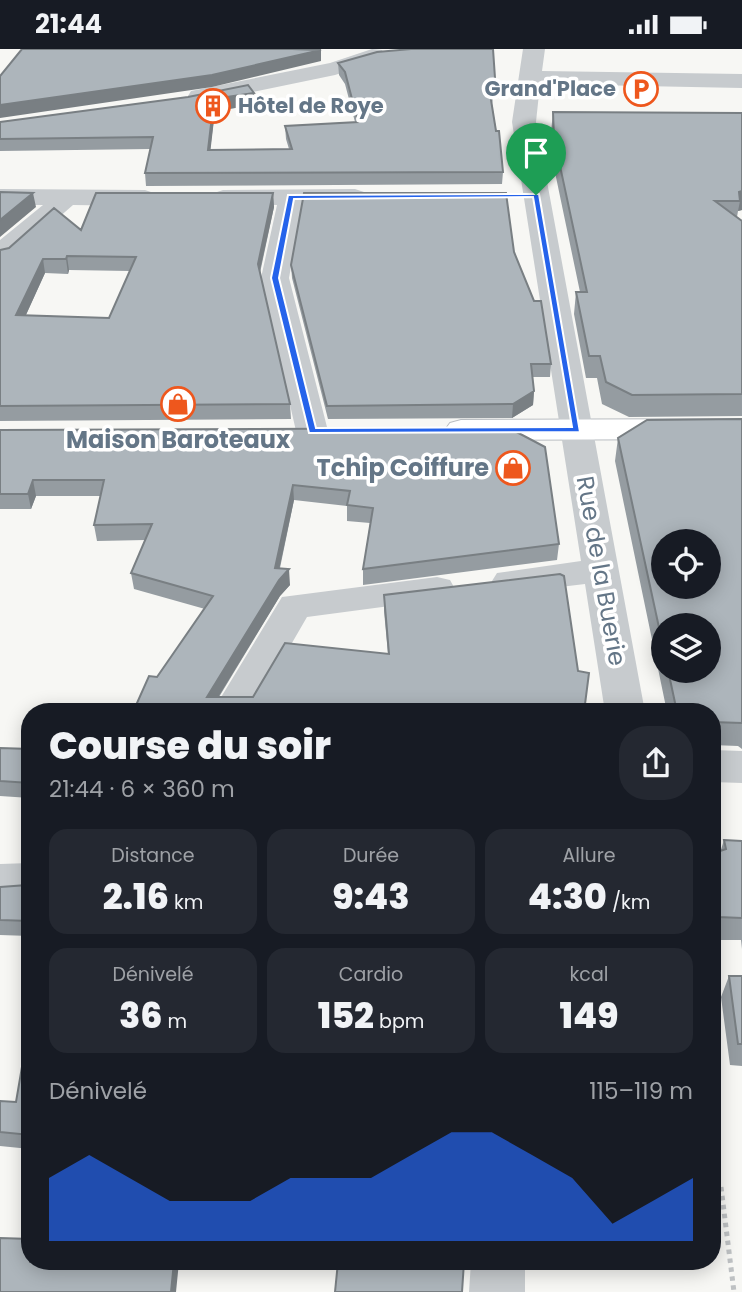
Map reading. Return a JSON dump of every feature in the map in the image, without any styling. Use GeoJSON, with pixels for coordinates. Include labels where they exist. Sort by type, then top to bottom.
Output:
{"type":"FeatureCollection","features":[{"type":"Feature","properties":{"kind":"main road"},"geometry":{"type":"LineString","coordinates":[[434,430],[742,429]]}},
{"type":"Feature","properties":{"kind":"street","name":"Rue de la Buerie"},"geometry":{"type":"LineString","coordinates":[[534,49],[530,76],[536,122],[522,195],[577,430],[624,703]]}},
{"type":"Feature","properties":{"kind":"street"},"geometry":{"type":"LineString","coordinates":[[309,52],[374,55],[399,53]]}},
{"type":"Feature","properties":{"kind":"street"},"geometry":{"type":"LineString","coordinates":[[184,99],[335,68],[374,55]]}},
{"type":"Feature","properties":{"kind":"street"},"geometry":{"type":"LineString","coordinates":[[530,76],[742,81]]}},
{"type":"Feature","properties":{"kind":"street"},"geometry":{"type":"LineString","coordinates":[[198,198],[386,196]]}},
{"type":"Feature","properties":{"kind":"street"},"geometry":{"type":"LineString","coordinates":[[0,197],[172,198]]}},
{"type":"Feature","properties":{"kind":"street"},"geometry":{"type":"LineString","coordinates":[[291,197],[275,278],[312,431]]}},
{"type":"Feature","properties":{"kind":"street"},"geometry":{"type":"LineString","coordinates":[[0,254],[65,199]]}},
{"type":"Feature","properties":{"kind":"street"},"geometry":{"type":"LineString","coordinates":[[237,703],[295,606],[602,570]]}},
{"type":"Feature","properties":{"kind":"street"},"geometry":{"type":"LineString","coordinates":[[721,766],[742,767]]}},
{"type":"Feature","properties":{"kind":"street"},"geometry":{"type":"LineString","coordinates":[[0,882],[21,881]]}},
{"type":"Feature","properties":{"kind":"street"},"geometry":{"type":"LineString","coordinates":[[497,1292],[498,1270]]}},
{"type":"Feature","properties":{"kind":"path"},"geometry":{"type":"LineString","coordinates":[[721,1194],[734,1292]]}},
{"type":"Feature","properties":{"kind":"building"},"geometry":{"type":"Polygon","coordinates":[[[22,49],[321,50],[212,75],[0,105],[0,76],[22,49]]]}},
{"type":"Feature","properties":{"kind":"building"},"geometry":{"type":"Polygon","coordinates":[[[411,49],[493,49],[495,78],[491,100],[496,131],[499,131],[503,172],[145,173],[153,137],[0,139],[0,122],[188,97],[248,85],[254,93],[214,99],[208,150],[292,149],[285,126],[358,122],[345,72],[338,63],[377,52],[411,49]]]}},
{"type":"Feature","properties":{"kind":"building"},"geometry":{"type":"Polygon","coordinates":[[[553,112],[742,113],[740,201],[715,201],[742,221],[742,394],[632,395],[606,382],[600,356],[589,356],[576,292],[587,292],[554,138],[553,112]]]}},
{"type":"Feature","properties":{"kind":"building"},"geometry":{"type":"Polygon","coordinates":[[[0,192],[33,193],[0,220],[0,192]]]}},
{"type":"Feature","properties":{"kind":"building"},"geometry":{"type":"Polygon","coordinates":[[[96,193],[273,193],[258,264],[290,404],[0,406],[0,250],[9,248],[54,208],[81,230],[96,193]],[[67,256],[66,259],[43,259],[16,315],[109,318],[136,257],[67,256]]]}},
{"type":"Feature","properties":{"kind":"building"},"geometry":{"type":"Polygon","coordinates":[[[304,193],[506,193],[514,252],[534,301],[541,301],[551,364],[531,364],[534,391],[513,404],[327,406],[291,265],[304,193]]]}},
{"type":"Feature","properties":{"kind":"building"},"geometry":{"type":"Polygon","coordinates":[[[742,419],[742,723],[721,722],[721,703],[675,703],[671,683],[721,683],[721,613],[656,613],[653,599],[721,599],[721,529],[651,529],[651,591],[618,438],[647,420],[742,419]]]}},
{"type":"Feature","properties":{"kind":"building"},"geometry":{"type":"Polygon","coordinates":[[[509,428],[545,447],[559,544],[363,569],[373,508],[347,505],[350,491],[293,485],[275,568],[289,569],[279,580],[207,697],[253,697],[285,643],[389,654],[384,595],[560,574],[564,576],[578,671],[589,673],[585,703],[137,703],[149,676],[157,677],[213,596],[131,573],[152,524],[94,525],[104,480],[33,480],[28,494],[0,494],[0,430],[509,428]]]}},
{"type":"Feature","properties":{"kind":"building"},"geometry":{"type":"Polygon","coordinates":[[[0,748],[21,749],[21,782],[0,781],[0,748]]]}},
{"type":"Feature","properties":{"kind":"building"},"geometry":{"type":"Polygon","coordinates":[[[724,840],[742,841],[742,918],[721,917],[721,851],[726,849],[724,840]]]}},
{"type":"Feature","properties":{"kind":"building"},"geometry":{"type":"Polygon","coordinates":[[[21,885],[21,921],[0,920],[0,887],[21,885]]]}},
{"type":"Feature","properties":{"kind":"building"},"geometry":{"type":"Polygon","coordinates":[[[729,976],[742,976],[742,1044],[738,1044],[729,976]]]}},
{"type":"Feature","properties":{"kind":"building"},"geometry":{"type":"Polygon","coordinates":[[[21,1073],[21,1134],[0,1132],[0,1101],[16,1102],[21,1073]]]}},
{"type":"Feature","properties":{"kind":"building"},"geometry":{"type":"Polygon","coordinates":[[[0,1238],[21,1239],[21,1270],[173,1270],[171,1292],[0,1292],[0,1238]]]}},
{"type":"Feature","properties":{"kind":"building"},"geometry":{"type":"Polygon","coordinates":[[[337,1270],[463,1270],[462,1292],[335,1292],[337,1270]]]}},
{"type":"Feature","properties":{"kind":"place","name":"Grand'Place"},"geometry":{"type":"Point","coordinates":[641,89]}},
{"type":"Feature","properties":{"kind":"place","name":"Hôtel de Roye"},"geometry":{"type":"Point","coordinates":[213,106]}},
{"type":"Feature","properties":{"kind":"place","name":"Maison Baroteaux"},"geometry":{"type":"Point","coordinates":[178,404]}},
{"type":"Feature","properties":{"kind":"place","name":"Tchip Coiffure"},"geometry":{"type":"Point","coordinates":[513,468]}},
{"type":"Feature","properties":{"kind":"route"},"geometry":{"type":"LineString","coordinates":[[536,195],[577,430],[312,431],[275,278],[291,197],[536,195]]}}]}
